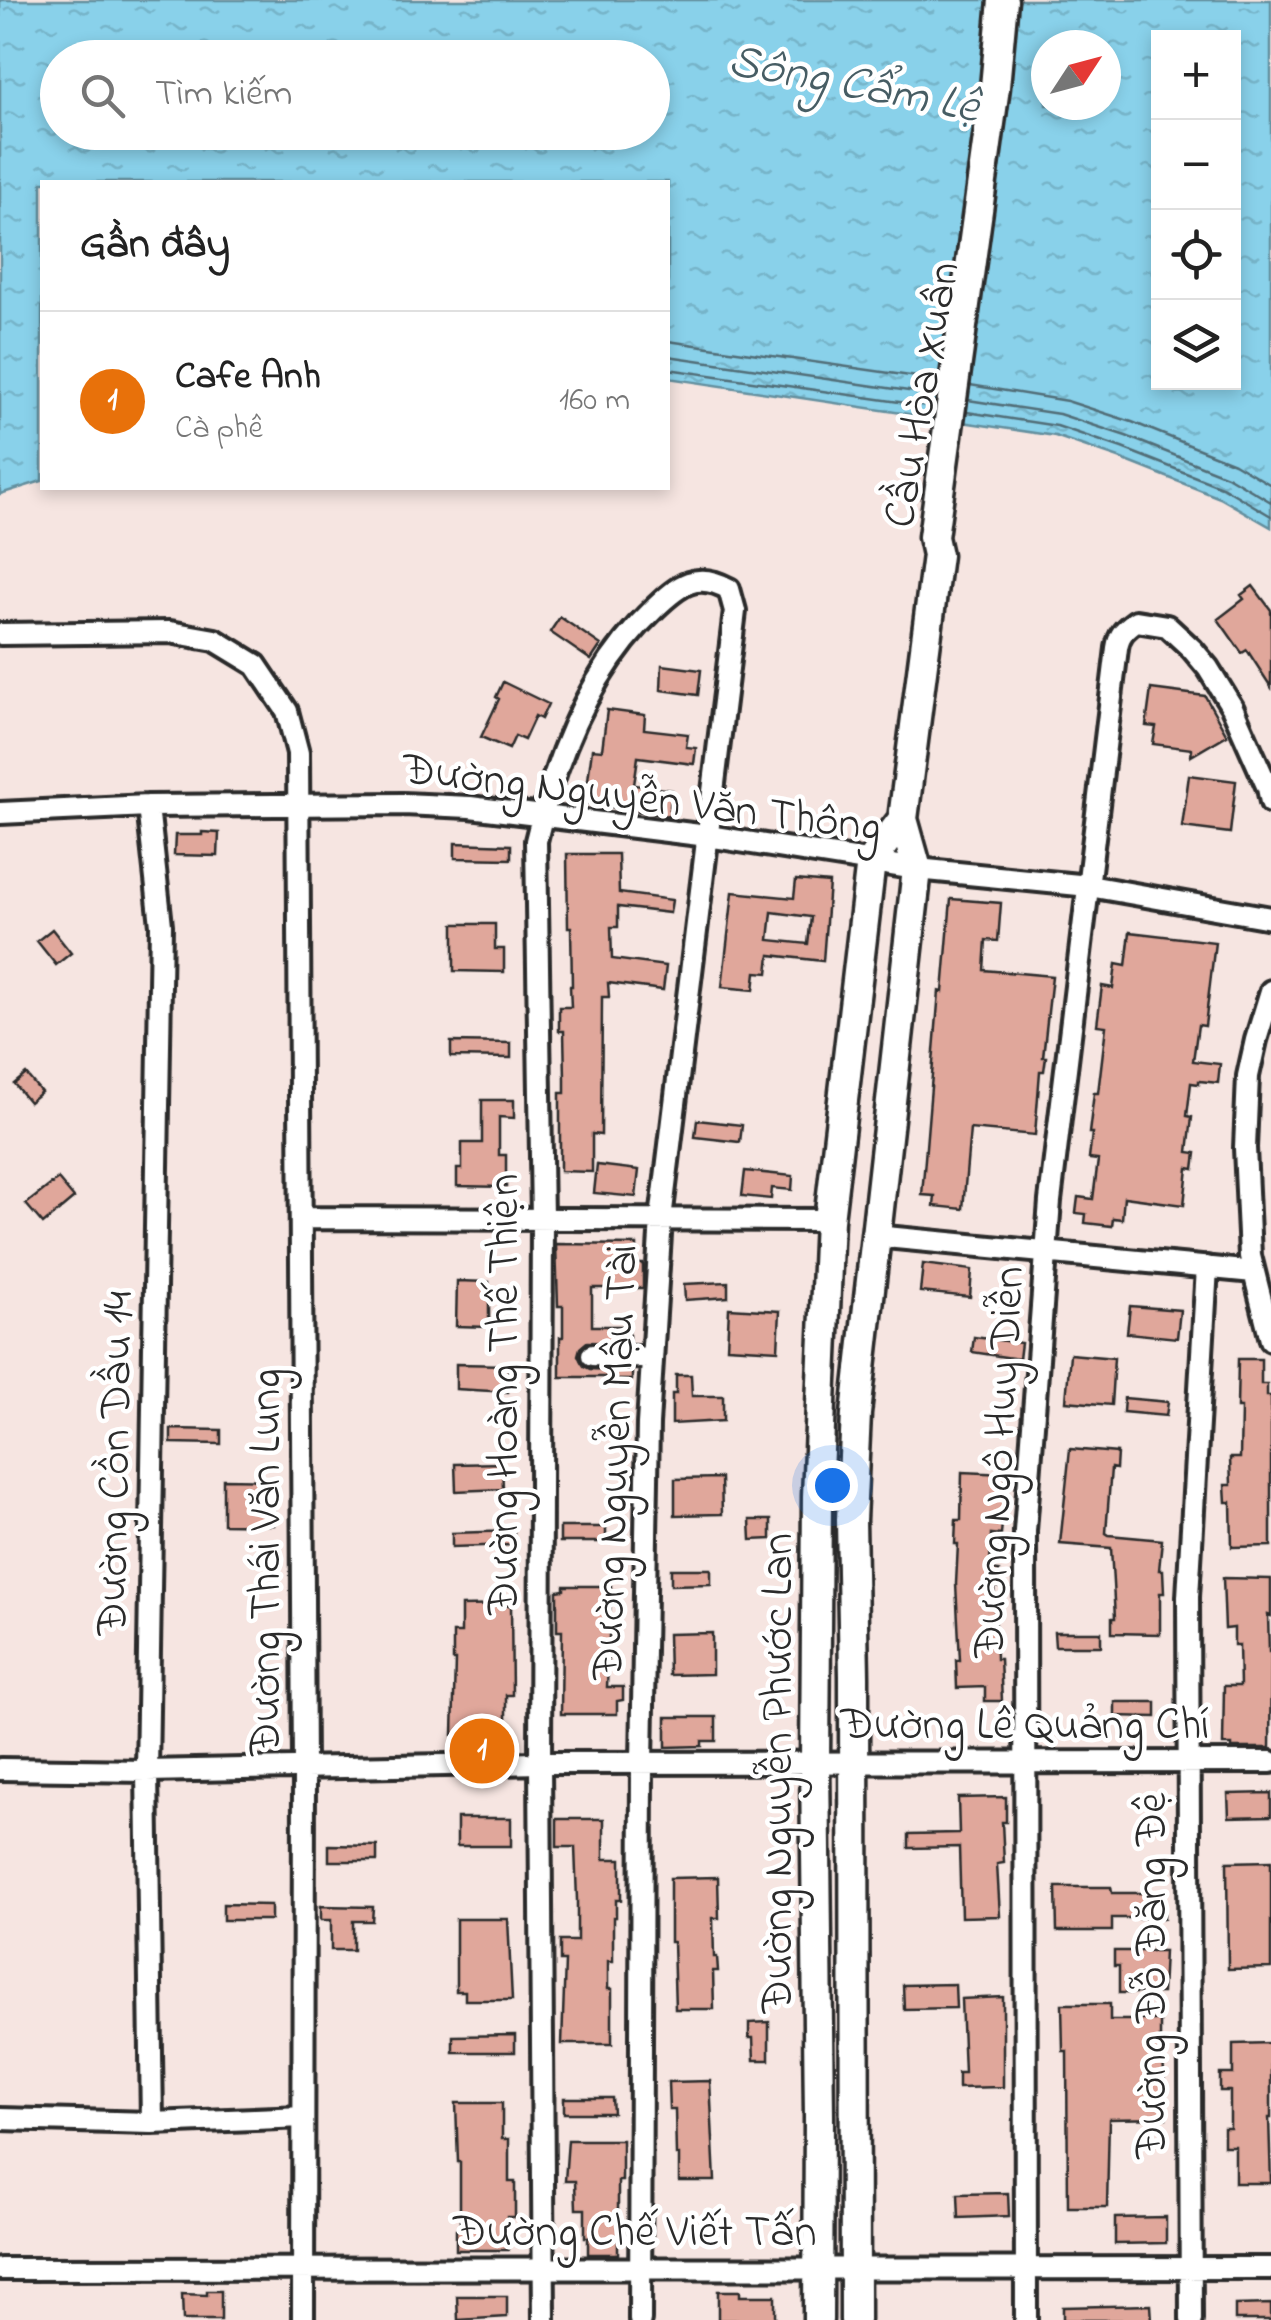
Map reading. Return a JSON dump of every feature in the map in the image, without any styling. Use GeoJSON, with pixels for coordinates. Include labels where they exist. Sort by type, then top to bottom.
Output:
{"type":"FeatureCollection","features":[{"type":"Feature","properties":{"kind":"main road","name":"Cầu Hòa Xuân"},"geometry":{"type":"LineString","coordinates":[[937,555],[933,538],[995,87],[1003,0]]}},
{"type":"Feature","properties":{"kind":"main road","name":"Cầu Hòa Xuân"},"geometry":{"type":"LineString","coordinates":[[937,555],[947,540],[1018,0]]}},
{"type":"Feature","properties":{"kind":"main road","name":"Đường Nguyễn Phước Lan"},"geometry":{"type":"LineString","coordinates":[[855,2320],[851,1520],[856,1414],[918,870],[903,819],[937,555]]}},
{"type":"Feature","properties":{"kind":"main road","name":"Đường Nguyễn Phước Lan"},"geometry":{"type":"LineString","coordinates":[[818,2320],[817,1514],[829,1220],[871,861],[903,819]]}},
{"type":"Feature","properties":{"kind":"street","name":"Đường Hoàng Thế Thiện"},"geometry":{"type":"LineString","coordinates":[[544,2320],[542,1218],[536,840],[568,737],[599,674],[632,630],[669,595],[696,579],[714,581],[729,589],[734,610]]}},
{"type":"Feature","properties":{"kind":"street","name":"Đường Nguyễn Mậu Tài"},"geometry":{"type":"LineString","coordinates":[[640,2320],[648,1424],[661,1219],[734,610]]}},
{"type":"Feature","properties":{"kind":"street","name":"Đường Ngô Huy Diễn"},"geometry":{"type":"LineString","coordinates":[[1026,2320],[1026,1531],[1050,1201],[1119,636],[1136,621],[1168,626],[1208,668],[1240,723],[1271,802]]}},
{"type":"Feature","properties":{"kind":"street","name":"Đường Thái Văn Lung"},"geometry":{"type":"LineString","coordinates":[[0,634],[170,632],[215,640],[256,664],[287,711],[298,754],[303,2320]]}},
{"type":"Feature","properties":{"kind":"street","name":"Đường Nguyễn Văn Thông"},"geometry":{"type":"LineString","coordinates":[[0,813],[300,804],[470,807],[708,836],[918,870],[1090,886],[1271,918]]}},
{"type":"Feature","properties":{"kind":"street","name":"Đường Cồn Dầu 14"},"geometry":{"type":"LineString","coordinates":[[148,806],[161,925],[148,1771],[152,2122]]}},
{"type":"Feature","properties":{"kind":"street"},"geometry":{"type":"LineString","coordinates":[[1271,991],[1248,1076],[1246,1184],[1250,1256],[1271,1340]]}},
{"type":"Feature","properties":{"kind":"street"},"geometry":{"type":"LineString","coordinates":[[301,1218],[829,1220]]}},
{"type":"Feature","properties":{"kind":"street"},"geometry":{"type":"LineString","coordinates":[[875,1236],[1254,1272]]}},
{"type":"Feature","properties":{"kind":"street","name":"Đường Đỗ Đăng Đệ"},"geometry":{"type":"LineString","coordinates":[[1191,2320],[1188,1597],[1208,1267]]}},
{"type":"Feature","properties":{"kind":"street"},"geometry":{"type":"LineString","coordinates":[[592,1355],[652,1358]]}},
{"type":"Feature","properties":{"kind":"street","name":"Đường Lê Quảng Chí"},"geometry":{"type":"LineString","coordinates":[[0,1769],[148,1771],[642,1762],[1271,1762]]}},
{"type":"Feature","properties":{"kind":"street"},"geometry":{"type":"LineString","coordinates":[[0,2119],[152,2122],[303,2117]]}},
{"type":"Feature","properties":{"kind":"street","name":"Đường Chế Viết Tấn"},"geometry":{"type":"LineString","coordinates":[[0,2270],[1271,2268]]}},
{"type":"Feature","properties":{"kind":"water","name":"Sông Cẩm Lệ"},"geometry":{"type":"Polygon","coordinates":[[[0,0],[1271,0],[1271,527],[1220,498],[1055,436],[670,378],[670,180],[40,180],[40,482],[0,494],[0,0]]]}},
{"type":"Feature","properties":{"kind":"building"},"geometry":{"type":"Polygon","coordinates":[[[1253,586],[1271,610],[1271,687],[1247,650],[1242,653],[1218,619],[1244,599],[1241,595],[1253,586]]]}},
{"type":"Feature","properties":{"kind":"building"},"geometry":{"type":"Polygon","coordinates":[[[560,617],[601,645],[591,660],[550,632],[560,617]]]}},
{"type":"Feature","properties":{"kind":"building"},"geometry":{"type":"Polygon","coordinates":[[[662,665],[701,670],[698,695],[661,690],[662,665]]]}},
{"type":"Feature","properties":{"kind":"building"},"geometry":{"type":"Polygon","coordinates":[[[503,682],[548,704],[541,719],[535,716],[524,740],[515,736],[509,749],[481,737],[503,682]]]}},
{"type":"Feature","properties":{"kind":"building"},"geometry":{"type":"Polygon","coordinates":[[[1151,689],[1205,696],[1227,735],[1191,756],[1192,749],[1153,744],[1156,727],[1146,726],[1151,689]]]}},
{"type":"Feature","properties":{"kind":"building"},"geometry":{"type":"Polygon","coordinates":[[[607,710],[645,715],[644,729],[688,734],[686,747],[696,748],[694,764],[638,757],[634,785],[672,790],[669,816],[585,803],[592,749],[602,750],[607,710]]]}},
{"type":"Feature","properties":{"kind":"building"},"geometry":{"type":"Polygon","coordinates":[[[1189,775],[1236,781],[1230,833],[1182,827],[1189,775]]]}},
{"type":"Feature","properties":{"kind":"building"},"geometry":{"type":"Polygon","coordinates":[[[219,833],[218,856],[174,855],[175,835],[219,833]]]}},
{"type":"Feature","properties":{"kind":"building"},"geometry":{"type":"Polygon","coordinates":[[[455,843],[511,845],[511,859],[455,858],[455,843]]]}},
{"type":"Feature","properties":{"kind":"building"},"geometry":{"type":"Polygon","coordinates":[[[567,854],[618,854],[619,893],[672,900],[670,913],[618,907],[618,927],[611,927],[612,959],[666,966],[663,990],[608,983],[609,997],[602,997],[601,1135],[592,1134],[592,1172],[560,1171],[560,1093],[565,1093],[565,1079],[559,1007],[571,1007],[572,986],[567,854]]]}},
{"type":"Feature","properties":{"kind":"building"},"geometry":{"type":"Polygon","coordinates":[[[796,880],[829,883],[823,961],[770,955],[768,973],[756,972],[754,990],[722,987],[733,892],[794,898],[796,880]],[[772,912],[769,940],[808,944],[811,917],[772,912]]]}},
{"type":"Feature","properties":{"kind":"building"},"geometry":{"type":"Polygon","coordinates":[[[951,899],[1001,903],[998,941],[986,940],[984,970],[1052,976],[1035,1135],[970,1129],[963,1209],[934,1206],[935,1196],[922,1195],[951,899]]]}},
{"type":"Feature","properties":{"kind":"building"},"geometry":{"type":"Polygon","coordinates":[[[454,924],[495,924],[495,949],[504,949],[504,972],[454,971],[454,924]]]}},
{"type":"Feature","properties":{"kind":"building"},"geometry":{"type":"Polygon","coordinates":[[[52,929],[71,953],[56,965],[37,941],[52,929]]]}},
{"type":"Feature","properties":{"kind":"building"},"geometry":{"type":"Polygon","coordinates":[[[1130,932],[1215,942],[1205,1026],[1198,1025],[1193,1061],[1220,1064],[1218,1083],[1191,1083],[1188,1152],[1196,1153],[1194,1169],[1188,1168],[1184,1205],[1124,1197],[1122,1219],[1113,1218],[1112,1226],[1085,1223],[1086,1214],[1076,1213],[1078,1197],[1093,1199],[1098,1160],[1089,1159],[1089,1133],[1106,1026],[1097,1025],[1102,986],[1113,988],[1116,964],[1126,966],[1130,932]]]}},
{"type":"Feature","properties":{"kind":"building"},"geometry":{"type":"Polygon","coordinates":[[[451,1042],[511,1043],[511,1058],[451,1057],[451,1042]]]}},
{"type":"Feature","properties":{"kind":"building"},"geometry":{"type":"Polygon","coordinates":[[[26,1074],[41,1092],[29,1102],[14,1084],[26,1074]]]}},
{"type":"Feature","properties":{"kind":"building"},"geometry":{"type":"Polygon","coordinates":[[[482,1100],[514,1100],[514,1118],[499,1117],[499,1155],[506,1155],[506,1187],[457,1186],[457,1169],[462,1169],[462,1143],[482,1143],[482,1100]]]}},
{"type":"Feature","properties":{"kind":"building"},"geometry":{"type":"Polygon","coordinates":[[[697,1120],[742,1125],[740,1142],[695,1137],[697,1120]]]}},
{"type":"Feature","properties":{"kind":"building"},"geometry":{"type":"Polygon","coordinates":[[[597,1165],[639,1170],[636,1197],[594,1193],[597,1165]]]}},
{"type":"Feature","properties":{"kind":"building"},"geometry":{"type":"Polygon","coordinates":[[[745,1171],[793,1176],[792,1190],[772,1188],[771,1199],[742,1196],[745,1171]]]}},
{"type":"Feature","properties":{"kind":"building"},"geometry":{"type":"Polygon","coordinates":[[[58,1179],[74,1198],[43,1224],[26,1204],[58,1179]]]}},
{"type":"Feature","properties":{"kind":"building"},"geometry":{"type":"Polygon","coordinates":[[[556,1244],[637,1245],[637,1264],[643,1264],[643,1288],[592,1288],[592,1326],[629,1326],[629,1343],[587,1342],[578,1355],[590,1369],[632,1371],[632,1380],[560,1377],[563,1306],[558,1306],[556,1244]]]}},
{"type":"Feature","properties":{"kind":"building"},"geometry":{"type":"Polygon","coordinates":[[[923,1264],[972,1270],[970,1297],[920,1292],[923,1264]]]}},
{"type":"Feature","properties":{"kind":"building"},"geometry":{"type":"Polygon","coordinates":[[[457,1281],[489,1282],[489,1327],[456,1326],[457,1281]]]}},
{"type":"Feature","properties":{"kind":"building"},"geometry":{"type":"Polygon","coordinates":[[[728,1282],[728,1297],[685,1300],[684,1284],[728,1282]]]}},
{"type":"Feature","properties":{"kind":"building"},"geometry":{"type":"Polygon","coordinates":[[[1130,1306],[1180,1310],[1177,1338],[1127,1333],[1130,1306]]]}},
{"type":"Feature","properties":{"kind":"building"},"geometry":{"type":"Polygon","coordinates":[[[729,1308],[780,1311],[778,1350],[727,1347],[729,1308]]]}},
{"type":"Feature","properties":{"kind":"building"},"geometry":{"type":"Polygon","coordinates":[[[974,1337],[1021,1343],[1019,1359],[972,1352],[974,1337]]]}},
{"type":"Feature","properties":{"kind":"building"},"geometry":{"type":"Polygon","coordinates":[[[1070,1354],[1114,1358],[1111,1405],[1066,1401],[1070,1354]]]}},
{"type":"Feature","properties":{"kind":"building"},"geometry":{"type":"Polygon","coordinates":[[[1238,1359],[1261,1359],[1261,1384],[1267,1384],[1267,1396],[1271,1396],[1271,1546],[1232,1547],[1231,1502],[1226,1502],[1225,1485],[1231,1485],[1230,1458],[1240,1458],[1238,1359]]]}},
{"type":"Feature","properties":{"kind":"building"},"geometry":{"type":"Polygon","coordinates":[[[456,1364],[508,1365],[508,1392],[456,1389],[456,1364]]]}},
{"type":"Feature","properties":{"kind":"building"},"geometry":{"type":"Polygon","coordinates":[[[676,1375],[691,1375],[692,1396],[723,1396],[723,1421],[672,1424],[676,1375]]]}},
{"type":"Feature","properties":{"kind":"building"},"geometry":{"type":"Polygon","coordinates":[[[1124,1398],[1168,1402],[1166,1416],[1123,1412],[1124,1398]]]}},
{"type":"Feature","properties":{"kind":"building"},"geometry":{"type":"Polygon","coordinates":[[[171,1429],[221,1430],[221,1444],[171,1443],[171,1429]]]}},
{"type":"Feature","properties":{"kind":"building"},"geometry":{"type":"Polygon","coordinates":[[[1070,1449],[1117,1453],[1116,1469],[1111,1468],[1106,1533],[1162,1540],[1159,1570],[1163,1570],[1164,1593],[1160,1593],[1160,1634],[1112,1633],[1115,1618],[1111,1548],[1060,1544],[1070,1449]]]}},
{"type":"Feature","properties":{"kind":"building"},"geometry":{"type":"Polygon","coordinates":[[[502,1463],[503,1489],[456,1491],[455,1464],[502,1463]]]}},
{"type":"Feature","properties":{"kind":"building"},"geometry":{"type":"Polygon","coordinates":[[[962,1472],[1006,1474],[1001,1535],[991,1534],[990,1570],[999,1571],[998,1587],[994,1586],[996,1659],[1000,1659],[1002,1701],[985,1701],[985,1687],[957,1688],[956,1660],[960,1660],[955,1544],[956,1520],[961,1520],[962,1472]]]}},
{"type":"Feature","properties":{"kind":"building"},"geometry":{"type":"Polygon","coordinates":[[[721,1478],[722,1514],[675,1515],[675,1479],[721,1478]]]}},
{"type":"Feature","properties":{"kind":"building"},"geometry":{"type":"Polygon","coordinates":[[[223,1479],[274,1480],[274,1525],[223,1524],[223,1479]]]}},
{"type":"Feature","properties":{"kind":"building"},"geometry":{"type":"Polygon","coordinates":[[[750,1520],[771,1520],[771,1539],[751,1540],[750,1520]]]}},
{"type":"Feature","properties":{"kind":"building"},"geometry":{"type":"Polygon","coordinates":[[[560,1527],[606,1527],[606,1542],[560,1542],[560,1527]]]}},
{"type":"Feature","properties":{"kind":"building"},"geometry":{"type":"Polygon","coordinates":[[[514,1531],[514,1545],[452,1547],[452,1533],[514,1531]]]}},
{"type":"Feature","properties":{"kind":"building"},"geometry":{"type":"Polygon","coordinates":[[[671,1569],[711,1569],[711,1584],[671,1585],[671,1569]]]}},
{"type":"Feature","properties":{"kind":"building"},"geometry":{"type":"Polygon","coordinates":[[[1223,1578],[1271,1579],[1270,1748],[1223,1745],[1224,1686],[1240,1686],[1239,1645],[1234,1645],[1234,1628],[1225,1629],[1223,1578]]]}},
{"type":"Feature","properties":{"kind":"building"},"geometry":{"type":"Polygon","coordinates":[[[564,1586],[611,1586],[607,1687],[623,1687],[617,1714],[561,1714],[562,1631],[557,1631],[557,1591],[564,1590],[564,1586]]]}},
{"type":"Feature","properties":{"kind":"building"},"geometry":{"type":"Polygon","coordinates":[[[511,1605],[512,1695],[506,1695],[506,1736],[453,1735],[453,1633],[461,1633],[461,1606],[511,1605]]]}},
{"type":"Feature","properties":{"kind":"building"},"geometry":{"type":"Polygon","coordinates":[[[1054,1632],[1101,1632],[1101,1646],[1055,1646],[1054,1632]]]}},
{"type":"Feature","properties":{"kind":"building"},"geometry":{"type":"Polygon","coordinates":[[[712,1633],[712,1674],[669,1675],[668,1634],[712,1633]]]}},
{"type":"Feature","properties":{"kind":"building"},"geometry":{"type":"Polygon","coordinates":[[[1115,1702],[1156,1702],[1156,1717],[1115,1716],[1115,1702]]]}},
{"type":"Feature","properties":{"kind":"building"},"geometry":{"type":"Polygon","coordinates":[[[666,1717],[716,1717],[716,1741],[702,1741],[702,1746],[666,1747],[666,1717]]]}},
{"type":"Feature","properties":{"kind":"building"},"geometry":{"type":"Polygon","coordinates":[[[1271,1793],[1271,1816],[1229,1817],[1228,1794],[1271,1793]]]}},
{"type":"Feature","properties":{"kind":"building"},"geometry":{"type":"Polygon","coordinates":[[[1006,1797],[1006,1822],[1002,1822],[1004,1863],[997,1864],[1000,1916],[961,1917],[959,1847],[909,1848],[909,1834],[959,1833],[958,1798],[1006,1797]]]}},
{"type":"Feature","properties":{"kind":"building"},"geometry":{"type":"Polygon","coordinates":[[[457,1818],[511,1818],[511,1846],[457,1846],[457,1818]]]}},
{"type":"Feature","properties":{"kind":"building"},"geometry":{"type":"Polygon","coordinates":[[[557,1819],[604,1819],[604,1859],[621,1859],[621,1900],[616,1900],[613,1917],[613,1961],[608,1961],[612,2044],[562,2044],[565,1961],[560,1961],[560,1941],[577,1941],[577,1900],[575,1847],[557,1847],[557,1819]]]}},
{"type":"Feature","properties":{"kind":"building"},"geometry":{"type":"Polygon","coordinates":[[[329,1845],[377,1846],[377,1861],[329,1861],[329,1845]]]}},
{"type":"Feature","properties":{"kind":"building"},"geometry":{"type":"Polygon","coordinates":[[[1271,1861],[1271,1968],[1228,1969],[1227,1862],[1271,1861]]]}},
{"type":"Feature","properties":{"kind":"building"},"geometry":{"type":"Polygon","coordinates":[[[718,1877],[719,1918],[713,1918],[718,1971],[713,1971],[714,2009],[675,2009],[670,1878],[718,1877]]]}},
{"type":"Feature","properties":{"kind":"building"},"geometry":{"type":"Polygon","coordinates":[[[1056,1887],[1111,1887],[1112,1893],[1164,1893],[1164,1918],[1112,1918],[1112,1931],[1057,1931],[1056,1887]]]}},
{"type":"Feature","properties":{"kind":"building"},"geometry":{"type":"Polygon","coordinates":[[[223,1904],[271,1905],[271,1920],[223,1920],[223,1904]]]}},
{"type":"Feature","properties":{"kind":"building"},"geometry":{"type":"Polygon","coordinates":[[[321,1906],[373,1907],[372,1921],[353,1921],[353,1950],[331,1950],[331,1920],[321,1920],[321,1906]]]}},
{"type":"Feature","properties":{"kind":"building"},"geometry":{"type":"Polygon","coordinates":[[[456,1919],[508,1919],[512,2000],[465,2000],[465,1991],[456,1991],[456,1919]]]}},
{"type":"Feature","properties":{"kind":"building"},"geometry":{"type":"Polygon","coordinates":[[[1114,1951],[1164,1951],[1162,1993],[1119,1993],[1119,1966],[1114,1966],[1114,1951]]]}},
{"type":"Feature","properties":{"kind":"building"},"geometry":{"type":"Polygon","coordinates":[[[955,1984],[956,2008],[904,2009],[903,1985],[955,1984]]]}},
{"type":"Feature","properties":{"kind":"building"},"geometry":{"type":"Polygon","coordinates":[[[1003,1997],[1003,2087],[958,2088],[958,2073],[964,2073],[961,1999],[1003,1997]]]}},
{"type":"Feature","properties":{"kind":"building"},"geometry":{"type":"Polygon","coordinates":[[[1062,2004],[1110,2004],[1110,2020],[1160,2020],[1166,2118],[1109,2119],[1107,2207],[1068,2207],[1067,2051],[1063,2051],[1062,2004]]]}},
{"type":"Feature","properties":{"kind":"building"},"geometry":{"type":"Polygon","coordinates":[[[769,2022],[769,2060],[754,2060],[749,2023],[769,2022]]]}},
{"type":"Feature","properties":{"kind":"building"},"geometry":{"type":"Polygon","coordinates":[[[515,2035],[515,2052],[453,2052],[453,2036],[515,2035]]]}},
{"type":"Feature","properties":{"kind":"building"},"geometry":{"type":"Polygon","coordinates":[[[1271,2043],[1271,2183],[1235,2183],[1235,2146],[1224,2146],[1224,2128],[1230,2128],[1230,2091],[1220,2091],[1220,2074],[1233,2074],[1233,2044],[1271,2043]]]}},
{"type":"Feature","properties":{"kind":"building"},"geometry":{"type":"Polygon","coordinates":[[[710,2081],[715,2181],[679,2181],[675,2109],[669,2109],[668,2082],[710,2081]]]}},
{"type":"Feature","properties":{"kind":"building"},"geometry":{"type":"Polygon","coordinates":[[[564,2098],[612,2098],[613,2113],[564,2113],[564,2098]]]}},
{"type":"Feature","properties":{"kind":"building"},"geometry":{"type":"Polygon","coordinates":[[[456,2103],[502,2103],[502,2139],[509,2139],[509,2182],[515,2182],[515,2217],[508,2217],[508,2250],[456,2250],[456,2229],[460,2229],[460,2162],[456,2103]]]}},
{"type":"Feature","properties":{"kind":"building"},"geometry":{"type":"Polygon","coordinates":[[[568,2140],[622,2140],[618,2254],[588,2254],[585,2209],[576,2209],[575,2181],[565,2181],[568,2140]]]}},
{"type":"Feature","properties":{"kind":"building"},"geometry":{"type":"Polygon","coordinates":[[[1008,2193],[1009,2216],[959,2218],[958,2194],[1008,2193]]]}},
{"type":"Feature","properties":{"kind":"building"},"geometry":{"type":"Polygon","coordinates":[[[1166,2217],[1166,2243],[1115,2244],[1115,2218],[1166,2217]]]}},
{"type":"Feature","properties":{"kind":"building"},"geometry":{"type":"Polygon","coordinates":[[[207,2291],[221,2291],[221,2320],[183,2320],[182,2294],[207,2295],[207,2291]]]}},
{"type":"Feature","properties":{"kind":"building"},"geometry":{"type":"Polygon","coordinates":[[[718,2291],[740,2291],[740,2296],[775,2296],[775,2320],[718,2320],[718,2291]]]}},
{"type":"Feature","properties":{"kind":"building"},"geometry":{"type":"Polygon","coordinates":[[[457,2296],[507,2296],[507,2317],[458,2320],[457,2296]]]}},
{"type":"Feature","properties":{"kind":"building"},"geometry":{"type":"Polygon","coordinates":[[[1271,2304],[1271,2320],[1235,2320],[1235,2305],[1271,2304]]]}},
{"type":"Feature","properties":{"kind":"building"},"geometry":{"type":"Polygon","coordinates":[[[1151,2305],[1152,2320],[1063,2320],[1063,2307],[1151,2305]]]}},
{"type":"Feature","properties":{"kind":"place","name":"Cafe Anh"},"geometry":{"type":"Point","coordinates":[482,1751]}}]}
